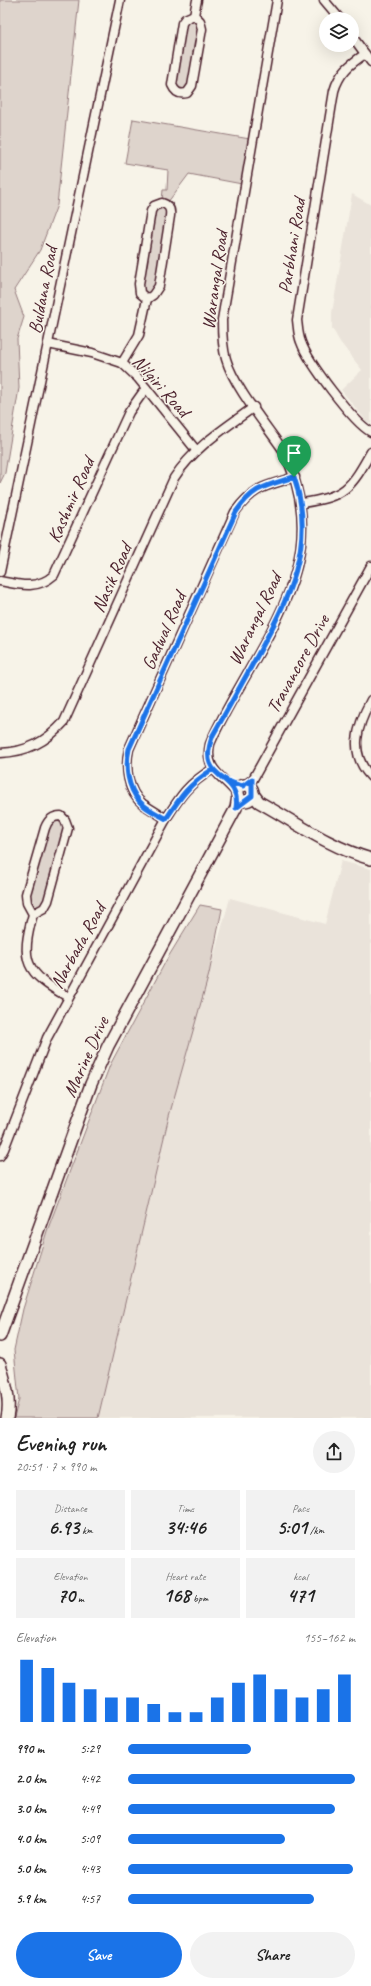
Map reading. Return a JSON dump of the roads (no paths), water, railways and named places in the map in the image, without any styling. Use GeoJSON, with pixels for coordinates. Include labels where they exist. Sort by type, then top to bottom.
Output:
{"type":"FeatureCollection","features":[{"type":"Feature","properties":{"kind":"street","name":"Buldana Road"},"geometry":{"type":"LineString","coordinates":[[0,572],[120,0]]}},
{"type":"Feature","properties":{"kind":"street","name":"Buldana Road"},"geometry":{"type":"LineString","coordinates":[[118,14],[125,0]]}},
{"type":"Feature","properties":{"kind":"street"},"geometry":{"type":"LineString","coordinates":[[194,15],[196,0]]}},
{"type":"Feature","properties":{"kind":"street","name":"Warangal Road"},"geometry":{"type":"LineString","coordinates":[[213,769],[209,760],[208,752],[213,735],[274,625],[292,586],[302,541],[302,503],[284,450],[237,384],[226,360],[223,348],[222,320],[277,0]]}},
{"type":"Feature","properties":{"kind":"street"},"geometry":{"type":"LineString","coordinates":[[324,0],[334,12]]}},
{"type":"Feature","properties":{"kind":"street"},"geometry":{"type":"LineString","coordinates":[[194,15],[200,21],[202,29],[192,86],[187,93],[181,95],[176,93],[172,85],[182,23],[185,19],[194,15]]}},
{"type":"Feature","properties":{"kind":"street"},"geometry":{"type":"LineString","coordinates":[[359,46],[371,62]]}},
{"type":"Feature","properties":{"kind":"street","name":"Parbhani Road"},"geometry":{"type":"LineString","coordinates":[[365,54],[352,63],[340,76],[334,91],[297,320],[300,341],[313,364],[357,421],[371,432]]}},
{"type":"Feature","properties":{"kind":"street"},"geometry":{"type":"LineString","coordinates":[[122,363],[139,335],[147,299],[153,295],[159,286],[171,210],[162,202],[154,206],[151,211],[140,277],[140,293],[147,299]]}},
{"type":"Feature","properties":{"kind":"street","name":"Nilgiri Road"},"geometry":{"type":"LineString","coordinates":[[48,344],[92,353],[122,363],[146,388],[196,450]]}},
{"type":"Feature","properties":{"kind":"street","name":"Kashmir Road"},"geometry":{"type":"LineString","coordinates":[[0,581],[33,586],[48,581],[54,575],[129,412],[146,388]]}},
{"type":"Feature","properties":{"kind":"street","name":"Nasik Road"},"geometry":{"type":"LineString","coordinates":[[0,754],[18,752],[32,748],[53,734],[64,722],[170,486],[180,469],[196,450],[254,407]]}},
{"type":"Feature","properties":{"kind":"street"},"geometry":{"type":"LineString","coordinates":[[302,503],[327,498],[346,489],[355,481],[371,452]]}},
{"type":"Feature","properties":{"kind":"street","name":"Gadwal Road"},"geometry":{"type":"LineString","coordinates":[[166,819],[141,803],[133,791],[127,771],[129,749],[236,512],[244,499],[255,490],[294,477]]}},
{"type":"Feature","properties":{"kind":"street","name":"Travancore Drive"},"geometry":{"type":"LineString","coordinates":[[246,794],[371,566]]}},
{"type":"Feature","properties":{"kind":"street"},"geometry":{"type":"LineString","coordinates":[[371,700],[361,718],[356,738],[360,760],[364,770],[371,777]]}},
{"type":"Feature","properties":{"kind":"street"},"geometry":{"type":"LineString","coordinates":[[213,769],[228,782],[246,794],[346,850],[371,859]]}},
{"type":"Feature","properties":{"kind":"street","name":"Narbada Road"},"geometry":{"type":"LineString","coordinates":[[0,1156],[47,1038],[68,997],[166,819],[184,791],[192,783],[213,769]]}},
{"type":"Feature","properties":{"kind":"street","name":"Marine Drive"},"geometry":{"type":"LineString","coordinates":[[0,1336],[86,1098],[100,1064],[246,794]]}},
{"type":"Feature","properties":{"kind":"street"},"geometry":{"type":"LineString","coordinates":[[33,914],[44,908],[48,901],[68,828],[65,820],[61,816],[54,816],[49,820],[44,828],[26,894],[27,903],[33,914],[26,944],[27,957],[30,966],[40,979],[68,997]]}},
{"type":"Feature","properties":{"kind":"street"},"geometry":{"type":"LineString","coordinates":[[0,1364],[9,1403],[7,1418]]}}]}
